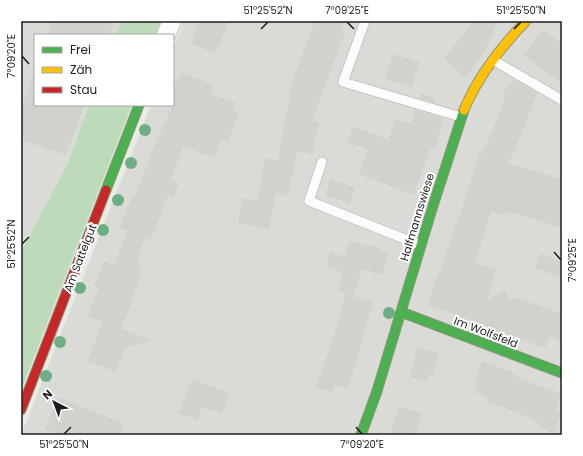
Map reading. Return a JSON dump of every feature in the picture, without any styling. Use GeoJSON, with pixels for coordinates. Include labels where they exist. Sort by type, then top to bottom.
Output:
{"type":"FeatureCollection","features":[{"type":"Feature","properties":{"kind":"street"},"geometry":{"type":"LineString","coordinates":[[166,34],[172,21]]}},
{"type":"Feature","properties":{"kind":"street","name":"Halfmannswiese"},"geometry":{"type":"LineString","coordinates":[[361,435],[401,312],[420,246],[461,117],[474,89],[493,60],[526,21]]}},
{"type":"Feature","properties":{"kind":"street","name":"Am Sattelgut"},"geometry":{"type":"LineString","coordinates":[[21,410],[139,106]]}},
{"type":"Feature","properties":{"kind":"street","name":"Im Wolfsfeld"},"geometry":{"type":"LineString","coordinates":[[401,312],[562,373]]}},
{"type":"Feature","properties":{"kind":"lane"},"geometry":{"type":"LineString","coordinates":[[365,21],[343,82],[461,117]]}},
{"type":"Feature","properties":{"kind":"lane"},"geometry":{"type":"LineString","coordinates":[[493,60],[562,100]]}},
{"type":"Feature","properties":{"kind":"lane"},"geometry":{"type":"LineString","coordinates":[[322,162],[309,201],[420,246]]}},
{"type":"Feature","properties":{"kind":"shaded area"},"geometry":{"type":"Polygon","coordinates":[[[21,21],[121,21],[116,34],[34,34],[34,106],[89,106],[68,163],[21,252],[21,21]]]}},
{"type":"Feature","properties":{"kind":"shaded area"},"geometry":{"type":"Polygon","coordinates":[[[184,21],[562,21],[562,435],[21,435],[151,106],[174,106],[174,47],[184,21]]]}},
{"type":"Feature","properties":{"kind":"green space"},"geometry":{"type":"Polygon","coordinates":[[[121,21],[166,21],[160,34],[116,34],[121,21]]]}},
{"type":"Feature","properties":{"kind":"green space"},"geometry":{"type":"Polygon","coordinates":[[[89,106],[132,106],[21,391],[21,252],[68,163],[89,106]]]}},
{"type":"Feature","properties":{"kind":"building"},"geometry":{"type":"Polygon","coordinates":[[[52,21],[114,21],[109,34],[47,34],[52,21]]]}},
{"type":"Feature","properties":{"kind":"building"},"geometry":{"type":"Polygon","coordinates":[[[199,21],[229,21],[215,54],[190,43],[199,21]]]}},
{"type":"Feature","properties":{"kind":"building"},"geometry":{"type":"Polygon","coordinates":[[[315,21],[345,21],[341,31],[345,32],[312,121],[319,122],[312,154],[297,151],[288,196],[276,193],[269,229],[238,223],[242,198],[257,201],[265,158],[278,161],[290,94],[288,93],[315,21]]]}},
{"type":"Feature","properties":{"kind":"building"},"geometry":{"type":"Polygon","coordinates":[[[474,21],[498,21],[486,48],[466,78],[444,59],[474,21]]]}},
{"type":"Feature","properties":{"kind":"building"},"geometry":{"type":"Polygon","coordinates":[[[543,30],[562,44],[562,84],[524,55],[543,30]]]}},
{"type":"Feature","properties":{"kind":"building"},"geometry":{"type":"Polygon","coordinates":[[[393,54],[419,62],[412,87],[385,79],[393,54]]]}},
{"type":"Feature","properties":{"kind":"building"},"geometry":{"type":"Polygon","coordinates":[[[181,72],[213,85],[210,94],[236,103],[232,110],[239,112],[228,142],[221,139],[214,158],[184,146],[170,180],[179,183],[173,197],[168,195],[151,240],[145,238],[137,259],[142,272],[121,329],[152,340],[126,347],[116,372],[87,361],[103,322],[88,316],[99,288],[94,286],[104,261],[114,265],[128,231],[120,228],[132,197],[134,198],[156,142],[173,106],[174,106],[174,80],[177,82],[181,72]]]}},
{"type":"Feature","properties":{"kind":"building"},"geometry":{"type":"Polygon","coordinates":[[[33,76],[34,106],[84,106],[66,155],[21,140],[21,110],[33,76]]]}},
{"type":"Feature","properties":{"kind":"building"},"geometry":{"type":"Polygon","coordinates":[[[513,79],[538,93],[509,163],[562,179],[562,228],[511,212],[501,215],[491,212],[475,263],[496,269],[487,301],[505,290],[510,302],[516,297],[562,314],[562,341],[549,336],[545,348],[500,331],[494,333],[492,328],[428,305],[460,215],[479,153],[482,154],[505,101],[502,98],[507,86],[511,85],[513,79]]]}},
{"type":"Feature","properties":{"kind":"building"},"geometry":{"type":"Polygon","coordinates":[[[421,93],[435,98],[434,103],[419,98],[421,93]]]}},
{"type":"Feature","properties":{"kind":"building"},"geometry":{"type":"Polygon","coordinates":[[[415,110],[443,118],[435,149],[431,148],[413,195],[359,174],[368,150],[347,142],[353,126],[389,140],[395,119],[411,123],[415,110]]]}},
{"type":"Feature","properties":{"kind":"building"},"geometry":{"type":"Polygon","coordinates":[[[331,179],[355,188],[349,204],[325,195],[331,179]]]}},
{"type":"Feature","properties":{"kind":"building"},"geometry":{"type":"Polygon","coordinates":[[[350,241],[363,245],[374,246],[381,249],[381,251],[388,253],[382,275],[362,269],[353,296],[373,302],[347,389],[335,384],[332,392],[316,387],[333,339],[346,294],[349,295],[338,291],[343,273],[326,266],[330,252],[345,257],[350,241]]]}},
{"type":"Feature","properties":{"kind":"building"},"geometry":{"type":"Polygon","coordinates":[[[540,253],[562,262],[562,278],[535,268],[540,253]]]}},
{"type":"Feature","properties":{"kind":"building"},"geometry":{"type":"Polygon","coordinates":[[[417,347],[439,354],[433,375],[429,374],[426,382],[410,377],[417,347]]]}},
{"type":"Feature","properties":{"kind":"building"},"geometry":{"type":"Polygon","coordinates":[[[482,361],[512,372],[519,376],[518,378],[561,394],[555,411],[561,414],[553,434],[537,424],[538,421],[486,401],[487,397],[474,392],[477,385],[474,384],[482,361]]]}},
{"type":"Feature","properties":{"kind":"building"},"geometry":{"type":"Polygon","coordinates":[[[192,379],[230,393],[222,414],[202,407],[197,420],[179,413],[192,379]]]}},
{"type":"Feature","properties":{"kind":"building"},"geometry":{"type":"Polygon","coordinates":[[[58,397],[124,424],[120,435],[60,435],[45,429],[58,397]]]}},
{"type":"Feature","properties":{"kind":"building"},"geometry":{"type":"Polygon","coordinates":[[[400,406],[422,414],[415,435],[390,435],[400,406]]]}},
{"type":"Feature","properties":{"kind":"traffic: fast"},"geometry":{"type":"LineString","coordinates":[[106,190],[139,106]]}},
{"type":"Feature","properties":{"kind":"traffic: fast"},"geometry":{"type":"LineString","coordinates":[[361,435],[377,391],[432,209],[464,110]]}},
{"type":"Feature","properties":{"kind":"traffic: fast"},"geometry":{"type":"LineString","coordinates":[[401,312],[562,373]]}},
{"type":"Feature","properties":{"kind":"traffic: slow"},"geometry":{"type":"LineString","coordinates":[[464,110],[476,85],[491,62],[526,21]]}},
{"type":"Feature","properties":{"kind":"traffic: jam"},"geometry":{"type":"LineString","coordinates":[[21,410],[106,190]]}}]}
